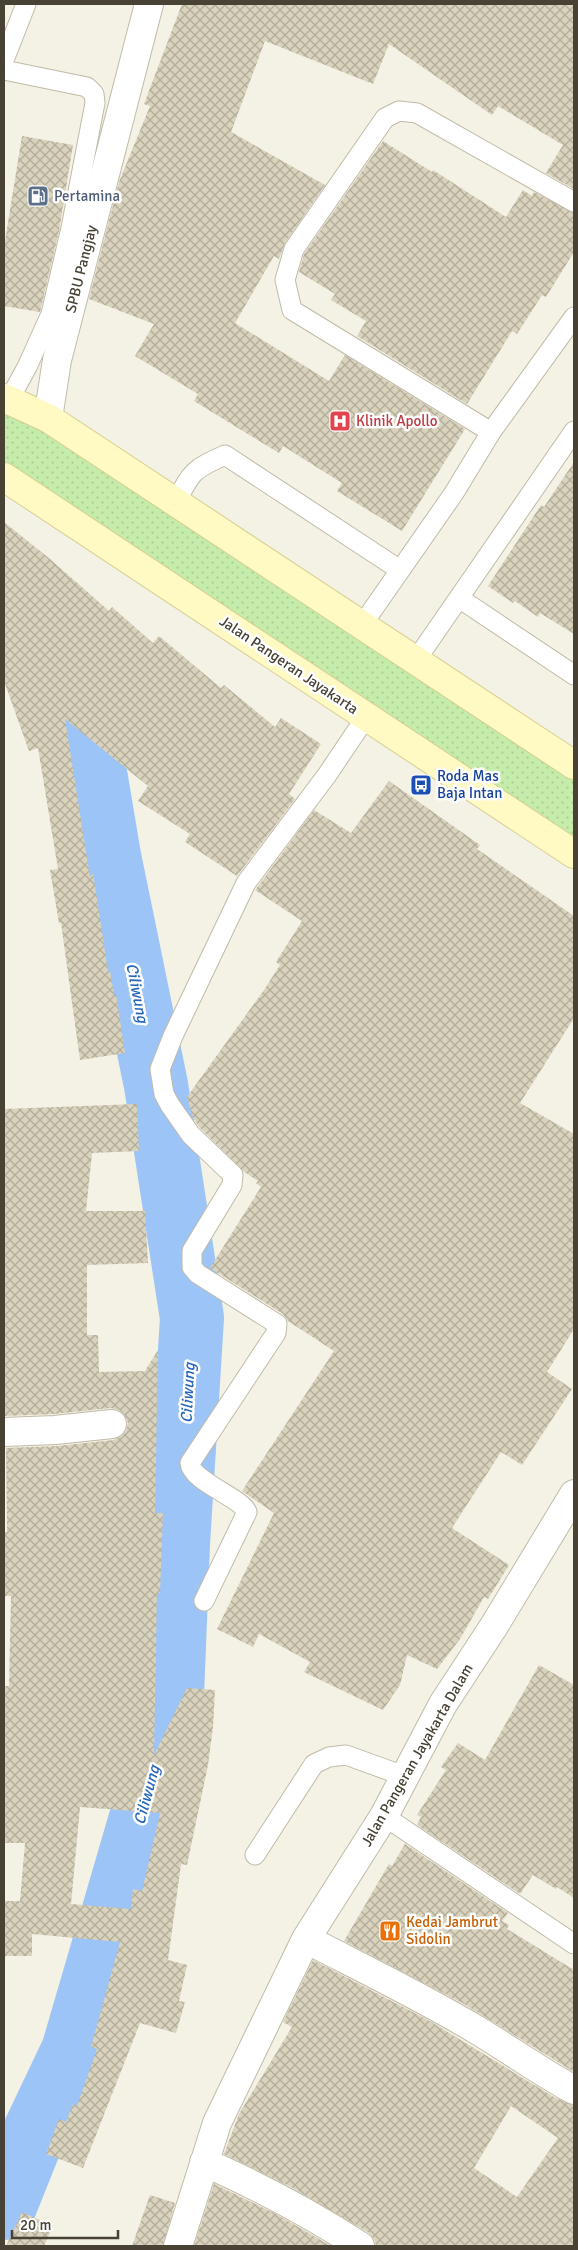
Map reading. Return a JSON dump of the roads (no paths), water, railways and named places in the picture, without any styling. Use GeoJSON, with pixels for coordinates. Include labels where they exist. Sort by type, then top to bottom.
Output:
{"type":"FeatureCollection","features":[{"type":"Feature","properties":{"kind":"main road"},"geometry":{"type":"LineString","coordinates":[[6,399],[48,418],[574,765]]}},
{"type":"Feature","properties":{"kind":"main road","name":"Jalan Pangeran Jayakarta"},"geometry":{"type":"LineString","coordinates":[[4,477],[574,854]]}},
{"type":"Feature","properties":{"kind":"street","name":"SPBU Pangjay"},"geometry":{"type":"LineString","coordinates":[[48,418],[57,360],[149,4]]}},
{"type":"Feature","properties":{"kind":"street"},"geometry":{"type":"LineString","coordinates":[[4,1432],[55,1430],[112,1424]]}},
{"type":"Feature","properties":{"kind":"street","name":"Jalan Pangeran Jayakarta Dalam"},"geometry":{"type":"LineString","coordinates":[[178,2246],[216,2123],[306,1939],[384,1816],[443,1704],[574,1494]]}},
{"type":"Feature","properties":{"kind":"street"},"geometry":{"type":"LineString","coordinates":[[306,1939],[438,2008],[574,2090]]}},
{"type":"Feature","properties":{"kind":"street"},"geometry":{"type":"LineString","coordinates":[[204,2162],[256,2185],[360,2246]]}},
{"type":"Feature","properties":{"kind":"lane"},"geometry":{"type":"LineString","coordinates":[[4,60],[26,4]]}},
{"type":"Feature","properties":{"kind":"lane","name":"SPBU Pangjay"},"geometry":{"type":"LineString","coordinates":[[4,70],[87,87],[94,94],[95,103],[52,314],[28,367],[6,399]]}},
{"type":"Feature","properties":{"kind":"lane"},"geometry":{"type":"LineString","coordinates":[[490,432],[292,310],[285,280],[294,249],[385,118],[399,111],[417,113],[574,202]]}},
{"type":"Feature","properties":{"kind":"lane"},"geometry":{"type":"LineString","coordinates":[[362,625],[454,493],[490,432],[574,317]]}},
{"type":"Feature","properties":{"kind":"lane"},"geometry":{"type":"LineString","coordinates":[[416,660],[574,431]]}},
{"type":"Feature","properties":{"kind":"lane"},"geometry":{"type":"LineString","coordinates":[[176,502],[187,479],[198,467],[225,454],[400,570]]}},
{"type":"Feature","properties":{"kind":"lane"},"geometry":{"type":"LineString","coordinates":[[459,598],[574,675]]}},
{"type":"Feature","properties":{"kind":"lane"},"geometry":{"type":"LineString","coordinates":[[204,1601],[247,1512],[244,1507],[218,1491],[192,1469],[190,1463],[276,1333],[277,1324],[198,1274],[192,1267],[192,1251],[232,1185],[233,1175],[191,1135],[170,1105],[164,1094],[160,1069],[173,1036],[246,883],[327,774],[366,717]]}},
{"type":"Feature","properties":{"kind":"lane"},"geometry":{"type":"LineString","coordinates":[[255,1856],[314,1764],[329,1757],[346,1756],[404,1776]]}},
{"type":"Feature","properties":{"kind":"lane"},"geometry":{"type":"LineString","coordinates":[[384,1816],[574,1944]]}},
{"type":"Feature","properties":{"kind":"waterway","name":"Ciliwung"},"geometry":{"type":"LineString","coordinates":[[4,584],[26,605],[47,648],[85,713],[109,856],[156,1085],[192,1318],[178,1544],[172,1696],[146,1801],[73,2051],[34,2133],[4,2208]]}},
{"type":"Feature","properties":{"kind":"place","name":"Pertamina"},"geometry":{"type":"Point","coordinates":[38,196]}},
{"type":"Feature","properties":{"kind":"place","name":"Klinik Apollo"},"geometry":{"type":"Point","coordinates":[340,421]}},
{"type":"Feature","properties":{"kind":"place","name":"Roda Mas Baja Intan"},"geometry":{"type":"Point","coordinates":[421,785]}},
{"type":"Feature","properties":{"kind":"place","name":"Kedai Jambrut Sidolin"},"geometry":{"type":"Point","coordinates":[390,1931]}}]}
